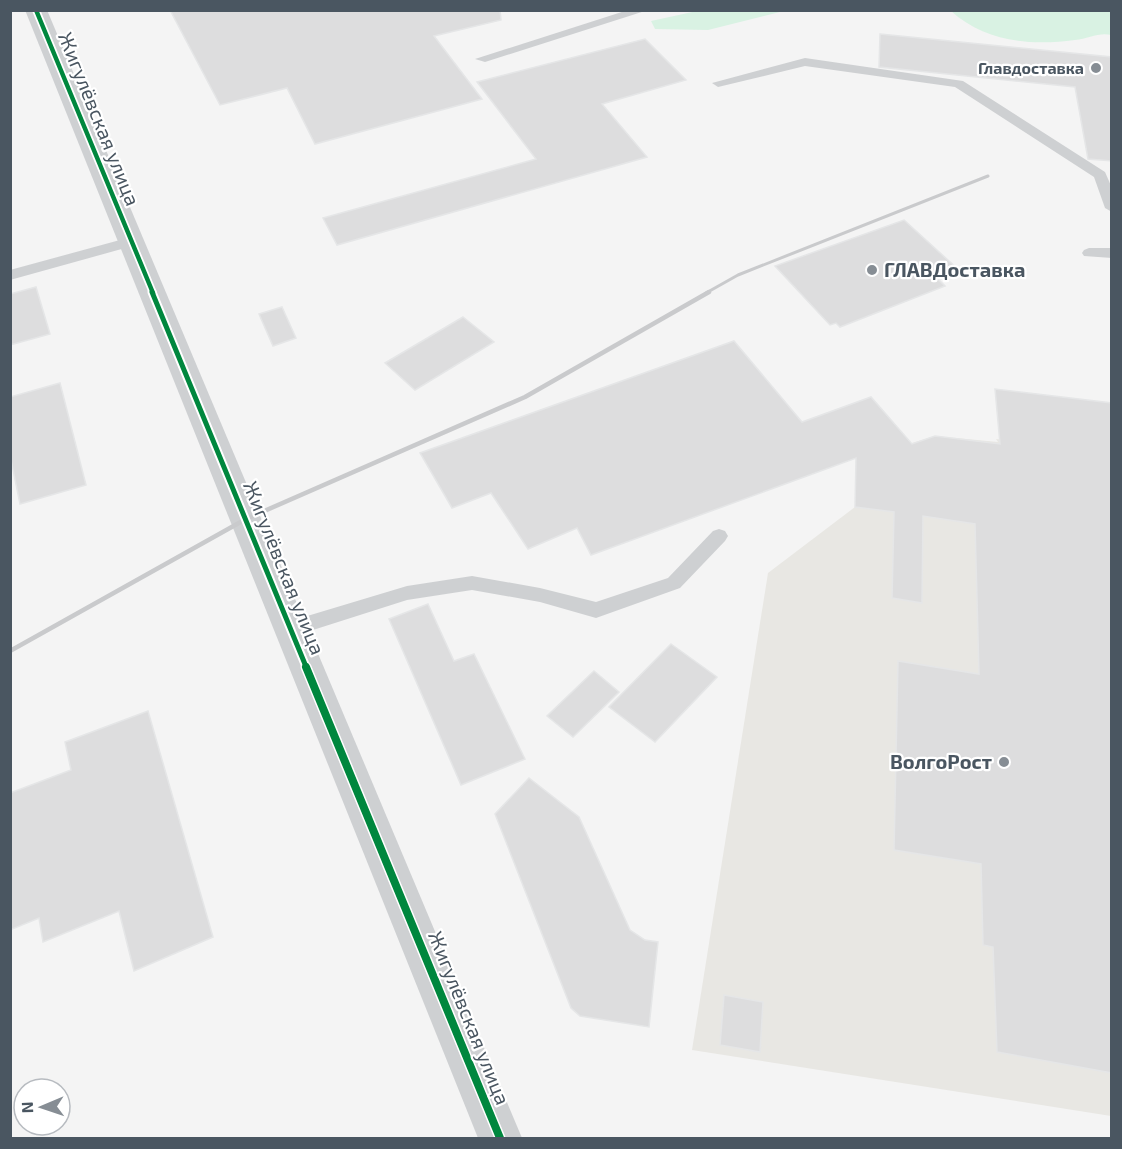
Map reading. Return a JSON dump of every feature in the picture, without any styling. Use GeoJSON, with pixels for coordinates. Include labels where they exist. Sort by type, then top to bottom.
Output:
{"type":"FeatureCollection","features":[{"type":"Feature","properties":{"kind":"street","name":"Жигулёвская улица"},"geometry":{"type":"LineString","coordinates":[[36,10],[500,1138]]}},
{"type":"Feature","properties":{"kind":"lane"},"geometry":{"type":"LineString","coordinates":[[481,59],[642,10]]}},
{"type":"Feature","properties":{"kind":"lane"},"geometry":{"type":"LineString","coordinates":[[718,82],[805,62],[959,84],[1100,175],[1112,208]]}},
{"type":"Feature","properties":{"kind":"lane"},"geometry":{"type":"LineString","coordinates":[[10,275],[131,242]]}},
{"type":"Feature","properties":{"kind":"lane"},"geometry":{"type":"LineString","coordinates":[[1089,253],[1112,253]]}},
{"type":"Feature","properties":{"kind":"lane"},"geometry":{"type":"LineString","coordinates":[[291,629],[407,593],[472,583],[540,595],[596,610],[674,583],[719,536]]}},
{"type":"Feature","properties":{"kind":"shaded area"},"geometry":{"type":"Polygon","coordinates":[[[935,436],[998,442],[996,439],[1111,455],[1111,1116],[692,1050],[768,573],[855,507],[855,494],[912,443],[935,436]]]}},
{"type":"Feature","properties":{"kind":"green space"},"geometry":{"type":"Polygon","coordinates":[[[697,11],[784,11],[708,30],[655,29],[651,21],[697,11]]]}},
{"type":"Feature","properties":{"kind":"green space"},"geometry":{"type":"Polygon","coordinates":[[[951,11],[1111,11],[1111,35],[1102,34],[1058,42],[1025,42],[979,29],[951,11]]]}},
{"type":"Feature","properties":{"kind":"building"},"geometry":{"type":"Polygon","coordinates":[[[170,10],[500,10],[501,20],[434,36],[482,99],[315,144],[287,88],[220,105],[170,10]]]}},
{"type":"Feature","properties":{"kind":"building"},"geometry":{"type":"Polygon","coordinates":[[[880,34],[1112,57],[1112,161],[1088,159],[1075,87],[879,67],[880,34]]]}},
{"type":"Feature","properties":{"kind":"building"},"geometry":{"type":"Polygon","coordinates":[[[645,39],[686,80],[602,104],[647,157],[337,245],[323,218],[536,159],[477,82],[645,39]]]}},
{"type":"Feature","properties":{"kind":"building"},"geometry":{"type":"Polygon","coordinates":[[[904,220],[961,272],[939,280],[945,286],[840,327],[836,323],[830,325],[775,266],[904,220]]]}},
{"type":"Feature","properties":{"kind":"building"},"geometry":{"type":"Polygon","coordinates":[[[36,287],[50,334],[10,345],[10,294],[36,287]]]}},
{"type":"Feature","properties":{"kind":"building"},"geometry":{"type":"Polygon","coordinates":[[[282,307],[296,338],[273,346],[259,314],[282,307]]]}},
{"type":"Feature","properties":{"kind":"building"},"geometry":{"type":"Polygon","coordinates":[[[463,317],[494,342],[415,390],[385,363],[463,317]]]}},
{"type":"Feature","properties":{"kind":"building","name":"ВолгоРост"},"geometry":{"type":"Polygon","coordinates":[[[734,341],[802,422],[871,397],[912,444],[935,436],[1000,444],[995,389],[1112,403],[1112,1073],[997,1052],[993,947],[983,945],[981,864],[894,850],[898,661],[979,674],[975,524],[923,516],[922,603],[892,598],[894,512],[855,507],[856,458],[591,555],[577,528],[528,549],[491,493],[452,508],[420,453],[734,341]]]}},
{"type":"Feature","properties":{"kind":"building"},"geometry":{"type":"Polygon","coordinates":[[[60,383],[86,485],[20,504],[10,455],[10,397],[60,383]]]}},
{"type":"Feature","properties":{"kind":"building"},"geometry":{"type":"Polygon","coordinates":[[[428,604],[454,661],[474,654],[525,759],[461,785],[389,619],[428,604]]]}},
{"type":"Feature","properties":{"kind":"building"},"geometry":{"type":"Polygon","coordinates":[[[671,644],[717,677],[655,742],[609,707],[671,644]]]}},
{"type":"Feature","properties":{"kind":"building"},"geometry":{"type":"Polygon","coordinates":[[[594,671],[619,692],[573,737],[547,716],[594,671]]]}},
{"type":"Feature","properties":{"kind":"building"},"geometry":{"type":"Polygon","coordinates":[[[148,711],[213,937],[134,971],[119,911],[43,942],[39,918],[10,930],[10,793],[71,770],[65,742],[148,711]]]}},
{"type":"Feature","properties":{"kind":"building"},"geometry":{"type":"Polygon","coordinates":[[[529,778],[579,817],[630,930],[645,940],[658,942],[649,1027],[580,1016],[571,1008],[495,814],[529,778]]]}},
{"type":"Feature","properties":{"kind":"building"},"geometry":{"type":"Polygon","coordinates":[[[724,995],[763,1002],[760,1052],[720,1045],[724,995]]]}},
{"type":"Feature","properties":{"kind":"railway"},"geometry":{"type":"LineString","coordinates":[[706,293],[738,275],[988,176]]}},
{"type":"Feature","properties":{"kind":"railway"},"geometry":{"type":"LineString","coordinates":[[10,651],[246,519],[525,397],[709,292]]}},
{"type":"Feature","properties":{"kind":"cycle path"},"geometry":{"type":"LineString","coordinates":[[36,10],[500,1138]]}},
{"type":"Feature","properties":{"kind":"place","name":"Главдоставка"},"geometry":{"type":"Point","coordinates":[1096,68]}},
{"type":"Feature","properties":{"kind":"place","name":"ГЛАВДоставка"},"geometry":{"type":"Point","coordinates":[872,270]}},
{"type":"Feature","properties":{"kind":"place","name":"ВолгоРост"},"geometry":{"type":"Point","coordinates":[1004,762]}}]}
